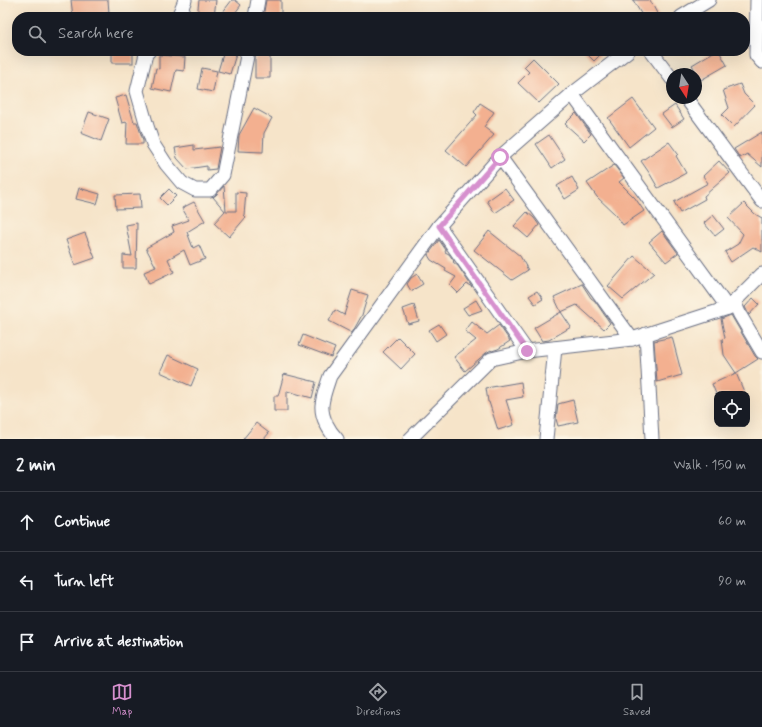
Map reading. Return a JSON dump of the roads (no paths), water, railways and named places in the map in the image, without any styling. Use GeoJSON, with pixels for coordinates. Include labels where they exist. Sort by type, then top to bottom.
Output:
{"type":"FeatureCollection","features":[{"type":"Feature","properties":{"kind":"street"},"geometry":{"type":"LineString","coordinates":[[180,12],[185,0]]}},
{"type":"Feature","properties":{"kind":"street"},"geometry":{"type":"LineString","coordinates":[[256,12],[258,0]]}},
{"type":"Feature","properties":{"kind":"street"},"geometry":{"type":"LineString","coordinates":[[689,12],[709,0]]}},
{"type":"Feature","properties":{"kind":"street"},"geometry":{"type":"LineString","coordinates":[[757,0],[759,29],[756,55],[762,62]]}},
{"type":"Feature","properties":{"kind":"street"},"geometry":{"type":"LineString","coordinates":[[146,56],[137,91],[146,126],[153,144],[166,164],[182,183],[195,190],[210,190],[223,175],[247,56]]}},
{"type":"Feature","properties":{"kind":"street"},"geometry":{"type":"LineString","coordinates":[[337,439],[332,434],[323,416],[322,405],[330,376],[439,226],[500,157],[572,94],[621,56]]}},
{"type":"Feature","properties":{"kind":"street"},"geometry":{"type":"LineString","coordinates":[[655,56],[666,71]]}},
{"type":"Feature","properties":{"kind":"street"},"geometry":{"type":"LineString","coordinates":[[572,94],[740,315],[762,352]]}},
{"type":"Feature","properties":{"kind":"street"},"geometry":{"type":"LineString","coordinates":[[690,104],[762,201]]}},
{"type":"Feature","properties":{"kind":"street"},"geometry":{"type":"LineString","coordinates":[[500,157],[632,339]]}},
{"type":"Feature","properties":{"kind":"street"},"geometry":{"type":"LineString","coordinates":[[439,226],[527,351]]}},
{"type":"Feature","properties":{"kind":"street"},"geometry":{"type":"LineString","coordinates":[[410,439],[491,359],[527,351],[632,339],[731,305],[762,274]]}},
{"type":"Feature","properties":{"kind":"street"},"geometry":{"type":"LineString","coordinates":[[646,334],[652,439]]}},
{"type":"Feature","properties":{"kind":"street"},"geometry":{"type":"LineString","coordinates":[[546,439],[555,348]]}}]}
